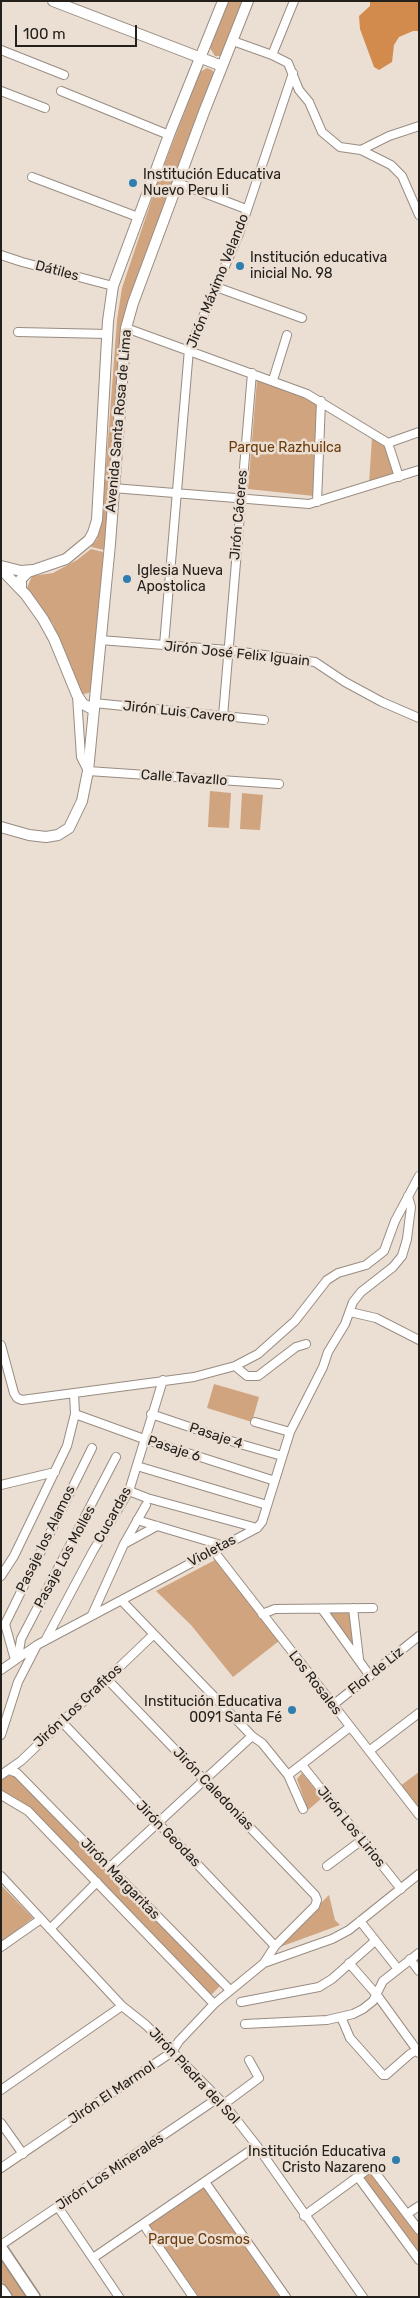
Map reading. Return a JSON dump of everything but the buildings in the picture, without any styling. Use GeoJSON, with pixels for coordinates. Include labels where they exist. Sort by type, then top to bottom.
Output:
{"type":"FeatureCollection","features":[{"type":"Feature","properties":{"kind":"main road"},"geometry":{"type":"LineString","coordinates":[[53,1],[222,66]]}},
{"type":"Feature","properties":{"kind":"main road","name":"Avenida Santa Rosa de Lima"},"geometry":{"type":"LineString","coordinates":[[34,570],[66,558],[89,540],[93,533],[97,512],[108,334],[113,286],[169,135],[202,58],[223,1]]}},
{"type":"Feature","properties":{"kind":"main road","name":"Avenida Santa Rosa de Lima"},"geometry":{"type":"LineString","coordinates":[[1,827],[29,835],[46,837],[58,835],[70,828],[82,801],[88,771],[94,707],[126,328],[133,303],[248,1]]}},
{"type":"Feature","properties":{"kind":"main road"},"geometry":{"type":"LineString","coordinates":[[1,567],[34,570]]}},
{"type":"Feature","properties":{"kind":"main road"},"geometry":{"type":"LineString","coordinates":[[1,567],[43,619],[83,704],[94,707]]}},
{"type":"Feature","properties":{"kind":"main road"},"geometry":{"type":"LineString","coordinates":[[21,590],[21,579],[34,570]]}},
{"type":"Feature","properties":{"kind":"main road"},"geometry":{"type":"LineString","coordinates":[[1,2246],[34,2297]]}},
{"type":"Feature","properties":{"kind":"main road"},"geometry":{"type":"LineString","coordinates":[[1,2290],[6,2297]]}},
{"type":"Feature","properties":{"kind":"street"},"geometry":{"type":"LineString","coordinates":[[272,54],[294,1]]}},
{"type":"Feature","properties":{"kind":"street"},"geometry":{"type":"LineString","coordinates":[[233,41],[272,54],[288,63],[299,90],[309,102],[322,132],[340,147],[361,150],[391,165],[402,176],[419,215]]}},
{"type":"Feature","properties":{"kind":"street"},"geometry":{"type":"LineString","coordinates":[[1,50],[64,75]]}},
{"type":"Feature","properties":{"kind":"street","name":"Jirón Máximo Velando"},"geometry":{"type":"LineString","coordinates":[[164,645],[190,349],[239,234],[293,73]]}},
{"type":"Feature","properties":{"kind":"street"},"geometry":{"type":"LineString","coordinates":[[61,90],[169,135]]}},
{"type":"Feature","properties":{"kind":"street"},"geometry":{"type":"LineString","coordinates":[[1,91],[45,108]]}},
{"type":"Feature","properties":{"kind":"street"},"geometry":{"type":"LineString","coordinates":[[361,150],[389,136],[419,126]]}},
{"type":"Feature","properties":{"kind":"street"},"geometry":{"type":"LineString","coordinates":[[32,177],[138,217]]}},
{"type":"Feature","properties":{"kind":"street"},"geometry":{"type":"LineString","coordinates":[[178,183],[246,210]]}},
{"type":"Feature","properties":{"kind":"street","name":"Dátiles"},"geometry":{"type":"LineString","coordinates":[[1,255],[113,286]]}},
{"type":"Feature","properties":{"kind":"street"},"geometry":{"type":"LineString","coordinates":[[216,287],[302,318]]}},
{"type":"Feature","properties":{"kind":"street"},"geometry":{"type":"LineString","coordinates":[[126,328],[190,349],[273,380],[321,401],[388,443],[399,477]]}},
{"type":"Feature","properties":{"kind":"street"},"geometry":{"type":"LineString","coordinates":[[18,332],[108,334]]}},
{"type":"Feature","properties":{"kind":"street"},"geometry":{"type":"LineString","coordinates":[[273,380],[287,336]]}},
{"type":"Feature","properties":{"kind":"street","name":"Jirón Cáceres"},"geometry":{"type":"LineString","coordinates":[[223,716],[252,373]]}},
{"type":"Feature","properties":{"kind":"street"},"geometry":{"type":"LineString","coordinates":[[317,502],[321,401]]}},
{"type":"Feature","properties":{"kind":"street"},"geometry":{"type":"LineString","coordinates":[[388,443],[419,432]]}},
{"type":"Feature","properties":{"kind":"street"},"geometry":{"type":"LineString","coordinates":[[113,488],[298,504],[317,502],[419,470]]}},
{"type":"Feature","properties":{"kind":"street","name":"Jirón José Felix Iguain"},"geometry":{"type":"LineString","coordinates":[[100,640],[228,650],[315,662],[345,682],[382,702],[419,718]]}},
{"type":"Feature","properties":{"kind":"street"},"geometry":{"type":"LineString","coordinates":[[77,694],[77,718],[81,757],[88,771]]}},
{"type":"Feature","properties":{"kind":"street","name":"Jirón Luis Cavero"},"geometry":{"type":"LineString","coordinates":[[94,707],[264,720]]}},
{"type":"Feature","properties":{"kind":"street","name":"Calle Tavazllo"},"geometry":{"type":"LineString","coordinates":[[88,771],[279,784]]}},
{"type":"Feature","properties":{"kind":"street"},"geometry":{"type":"LineString","coordinates":[[1,1345],[4,1369],[14,1394],[20,1399],[204,1375],[235,1366],[258,1354],[295,1321],[327,1280],[338,1273],[366,1265],[384,1251],[395,1221],[419,1176]]}},
{"type":"Feature","properties":{"kind":"street"},"geometry":{"type":"LineString","coordinates":[[129,1491],[147,1498],[257,1528],[262,1522],[290,1432],[328,1352],[342,1330],[361,1292],[393,1267],[402,1256],[407,1240],[411,1207],[408,1196]]}},
{"type":"Feature","properties":{"kind":"street"},"geometry":{"type":"LineString","coordinates":[[350,1312],[376,1318],[419,1340]]}},
{"type":"Feature","properties":{"kind":"street"},"geometry":{"type":"LineString","coordinates":[[235,1366],[247,1376],[258,1376],[296,1347],[306,1344]]}},
{"type":"Feature","properties":{"kind":"street","name":"Cucardas"},"geometry":{"type":"LineString","coordinates":[[1,1735],[18,1682],[68,1600],[93,1551],[129,1491],[151,1414],[163,1380]]}},
{"type":"Feature","properties":{"kind":"street"},"geometry":{"type":"LineString","coordinates":[[1,1576],[14,1556],[67,1446],[75,1414],[74,1393]]}},
{"type":"Feature","properties":{"kind":"street","name":"Pasaje 6"},"geometry":{"type":"LineString","coordinates":[[75,1414],[144,1439],[274,1481]]}},
{"type":"Feature","properties":{"kind":"street","name":"Pasaje 4"},"geometry":{"type":"LineString","coordinates":[[151,1414],[282,1456]]}},
{"type":"Feature","properties":{"kind":"street"},"geometry":{"type":"LineString","coordinates":[[255,1422],[290,1432]]}},
{"type":"Feature","properties":{"kind":"street","name":"Pasaje los Alamos"},"geometry":{"type":"LineString","coordinates":[[16,1659],[5,1624],[92,1448]]}},
{"type":"Feature","properties":{"kind":"street","name":"Pasaje Los Molles"},"geometry":{"type":"LineString","coordinates":[[16,1659],[21,1639],[116,1457]]}},
{"type":"Feature","properties":{"kind":"street"},"geometry":{"type":"LineString","coordinates":[[137,1466],[267,1505]]}},
{"type":"Feature","properties":{"kind":"street"},"geometry":{"type":"LineString","coordinates":[[1,1485],[55,1472]]}},
{"type":"Feature","properties":{"kind":"street"},"geometry":{"type":"LineString","coordinates":[[92,1615],[124,1544],[146,1505]]}},
{"type":"Feature","properties":{"kind":"street"},"geometry":{"type":"LineString","coordinates":[[137,1520],[222,1545]]}},
{"type":"Feature","properties":{"kind":"street"},"geometry":{"type":"LineString","coordinates":[[124,1544],[157,1526]]}},
{"type":"Feature","properties":{"kind":"street","name":"Violetas"},"geometry":{"type":"LineString","coordinates":[[1,1670],[41,1643],[257,1528]]}},
{"type":"Feature","properties":{"kind":"street","name":"Los Rosales"},"geometry":{"type":"LineString","coordinates":[[213,1550],[419,1815]]}},
{"type":"Feature","properties":{"kind":"street"},"geometry":{"type":"LineString","coordinates":[[122,1601],[252,1736],[262,1743],[288,1775],[303,1810]]}},
{"type":"Feature","properties":{"kind":"street"},"geometry":{"type":"LineString","coordinates":[[322,1608],[370,1676]]}},
{"type":"Feature","properties":{"kind":"street"},"geometry":{"type":"LineString","coordinates":[[353,1608],[359,1661]]}},
{"type":"Feature","properties":{"kind":"street"},"geometry":{"type":"LineString","coordinates":[[262,1614],[275,1609],[373,1608]]}},
{"type":"Feature","properties":{"kind":"street","name":"Jirón Los Grafitos"},"geometry":{"type":"LineString","coordinates":[[1,1774],[9,1770],[62,1722],[153,1635]]}},
{"type":"Feature","properties":{"kind":"street","name":"Flor de Liz"},"geometry":{"type":"LineString","coordinates":[[333,1705],[419,1636]]}},
{"type":"Feature","properties":{"kind":"street","name":"Jirón Caledonias"},"geometry":{"type":"LineString","coordinates":[[107,1679],[315,1895],[317,1900]]}},
{"type":"Feature","properties":{"kind":"street"},"geometry":{"type":"LineString","coordinates":[[369,1751],[418,1714]]}},
{"type":"Feature","properties":{"kind":"street","name":"Jirón Geodas"},"geometry":{"type":"LineString","coordinates":[[62,1722],[276,1946]]}},
{"type":"Feature","properties":{"kind":"street"},"geometry":{"type":"LineString","coordinates":[[288,1775],[350,1727]]}},
{"type":"Feature","properties":{"kind":"street"},"geometry":{"type":"LineString","coordinates":[[109,1868],[204,1780],[212,1775],[252,1736]]}},
{"type":"Feature","properties":{"kind":"street","name":"Jirón Los Lirios"},"geometry":{"type":"LineString","coordinates":[[302,1765],[400,1889]]}},
{"type":"Feature","properties":{"kind":"street","name":"Jirón Margaritas"},"geometry":{"type":"LineString","coordinates":[[9,1770],[17,1772],[230,1990]]}},
{"type":"Feature","properties":{"kind":"street","name":"Jirón Margaritas"},"geometry":{"type":"LineString","coordinates":[[1,1795],[28,1811],[214,2004]]}},
{"type":"Feature","properties":{"kind":"street"},"geometry":{"type":"LineString","coordinates":[[327,1866],[362,1840]]}},
{"type":"Feature","properties":{"kind":"street"},"geometry":{"type":"LineString","coordinates":[[264,1963],[332,1938],[360,1921],[419,1874]]}},
{"type":"Feature","properties":{"kind":"street","name":"Jirón Piedra del Sol"},"geometry":{"type":"LineString","coordinates":[[1,1876],[122,2006],[146,2025],[221,2101],[257,2146],[304,2216],[363,2297]]}},
{"type":"Feature","properties":{"kind":"street"},"geometry":{"type":"LineString","coordinates":[[50,1929],[97,1882]]}},
{"type":"Feature","properties":{"kind":"street","name":"Jirón El Marmol"},"geometry":{"type":"LineString","coordinates":[[1,2168],[172,2052],[179,2041],[214,2004],[264,1963],[276,1946],[315,1906],[317,1900]]}},
{"type":"Feature","properties":{"kind":"street"},"geometry":{"type":"LineString","coordinates":[[1,1947],[41,1918]]}},
{"type":"Feature","properties":{"kind":"street"},"geometry":{"type":"LineString","coordinates":[[360,1921],[398,1969]]}},
{"type":"Feature","properties":{"kind":"street"},"geometry":{"type":"LineString","coordinates":[[241,2002],[319,1986],[332,1979],[375,1941]]}},
{"type":"Feature","properties":{"kind":"street"},"geometry":{"type":"LineString","coordinates":[[245,2024],[327,2020],[363,2009],[377,1995],[383,1981],[419,1953]]}},
{"type":"Feature","properties":{"kind":"street"},"geometry":{"type":"LineString","coordinates":[[410,1960],[419,1971]]}},
{"type":"Feature","properties":{"kind":"street"},"geometry":{"type":"LineString","coordinates":[[341,2017],[350,2038],[384,2075],[418,2051],[377,1995],[349,1963]]}},
{"type":"Feature","properties":{"kind":"street"},"geometry":{"type":"LineString","coordinates":[[1,2090],[122,2006]]}},
{"type":"Feature","properties":{"kind":"street","name":"Jirón Los Minerales"},"geometry":{"type":"LineString","coordinates":[[1,2246],[221,2101],[260,2078],[249,2060]]}},
{"type":"Feature","properties":{"kind":"street"},"geometry":{"type":"LineString","coordinates":[[1,2123],[23,2154]]}},
{"type":"Feature","properties":{"kind":"street"},"geometry":{"type":"LineString","coordinates":[[93,2258],[257,2146]]}},
{"type":"Feature","properties":{"kind":"street"},"geometry":{"type":"LineString","coordinates":[[304,2216],[371,2168],[419,2230]]}},
{"type":"Feature","properties":{"kind":"street"},"geometry":{"type":"LineString","coordinates":[[358,2176],[419,2260]]}},
{"type":"Feature","properties":{"kind":"street"},"geometry":{"type":"LineString","coordinates":[[205,2182],[286,2297]]}},
{"type":"Feature","properties":{"kind":"street"},"geometry":{"type":"LineString","coordinates":[[407,2214],[419,2206]]}},
{"type":"Feature","properties":{"kind":"street"},"geometry":{"type":"LineString","coordinates":[[58,2207],[119,2297]]}},
{"type":"Feature","properties":{"kind":"street"},"geometry":{"type":"LineString","coordinates":[[143,2224],[193,2297]]}},
{"type":"Feature","properties":{"kind":"green space"},"geometry":{"type":"Polygon","coordinates":[[[228,1],[245,1],[225,53],[215,56],[210,48],[228,1]]]}},
{"type":"Feature","properties":{"kind":"green space"},"geometry":{"type":"Polygon","coordinates":[[[207,68],[214,73],[126,309],[104,550],[91,547],[97,539],[102,521],[117,320],[122,288],[158,181],[200,72],[207,68]]]}},
{"type":"Feature","properties":{"kind":"green space","name":"Parque Razhuilca"},"geometry":{"type":"Polygon","coordinates":[[[257,380],[298,395],[320,406],[314,496],[248,489],[257,380]]]}},
{"type":"Feature","properties":{"kind":"green space"},"geometry":{"type":"Polygon","coordinates":[[[372,438],[386,446],[397,476],[369,484],[372,438]]]}},
{"type":"Feature","properties":{"kind":"green space"},"geometry":{"type":"Polygon","coordinates":[[[91,549],[103,552],[103,560],[93,687],[89,693],[83,694],[77,689],[53,624],[27,588],[32,576],[53,573],[77,560],[91,549]]]}},
{"type":"Feature","properties":{"kind":"green space"},"geometry":{"type":"Polygon","coordinates":[[[210,791],[231,793],[229,828],[208,827],[210,791]]]}},
{"type":"Feature","properties":{"kind":"green space"},"geometry":{"type":"Polygon","coordinates":[[[242,793],[263,795],[260,830],[240,829],[242,793]]]}},
{"type":"Feature","properties":{"kind":"green space"},"geometry":{"type":"Polygon","coordinates":[[[214,1384],[259,1397],[252,1422],[207,1408],[214,1384]]]}},
{"type":"Feature","properties":{"kind":"green space"},"geometry":{"type":"Polygon","coordinates":[[[215,1560],[279,1641],[233,1677],[191,1625],[156,1591],[215,1560]]]}},
{"type":"Feature","properties":{"kind":"green space"},"geometry":{"type":"Polygon","coordinates":[[[327,1611],[350,1611],[355,1650],[327,1611]]]}},
{"type":"Feature","properties":{"kind":"green space"},"geometry":{"type":"Polygon","coordinates":[[[419,1772],[419,1808],[400,1786],[419,1772]]]}},
{"type":"Feature","properties":{"kind":"green space"},"geometry":{"type":"Polygon","coordinates":[[[302,1773],[322,1798],[308,1810],[297,1779],[302,1773]]]}},
{"type":"Feature","properties":{"kind":"green space"},"geometry":{"type":"Polygon","coordinates":[[[16,1775],[220,1986],[211,1995],[31,1810],[1,1792],[1,1778],[16,1775]]]}},
{"type":"Feature","properties":{"kind":"green space"},"geometry":{"type":"Polygon","coordinates":[[[1,1885],[33,1918],[1,1942],[1,1885]]]}},
{"type":"Feature","properties":{"kind":"green space"},"geometry":{"type":"Polygon","coordinates":[[[329,1895],[335,1920],[340,1925],[280,1947],[283,1941],[329,1895]]]}},
{"type":"Feature","properties":{"kind":"green space"},"geometry":{"type":"Polygon","coordinates":[[[373,2174],[419,2236],[419,2255],[365,2180],[364,2177],[373,2174]]]}},
{"type":"Feature","properties":{"kind":"green space","name":"Parque Cosmos"},"geometry":{"type":"Polygon","coordinates":[[[204,2188],[280,2297],[199,2297],[148,2226],[204,2188]]]}},
{"type":"Feature","properties":{"kind":"green space"},"geometry":{"type":"Polygon","coordinates":[[[1,2255],[29,2297],[12,2297],[1,2280],[1,2255]]]}},
{"type":"Feature","properties":{"kind":"shaded area"},"geometry":{"type":"Polygon","coordinates":[[[370,1],[419,1],[419,31],[413,31],[399,37],[394,45],[392,62],[379,70],[374,67],[360,29],[359,16],[370,6],[370,1]]]}},
{"type":"Feature","properties":{"kind":"place","name":"Institución Educativa Nuevo Peru Ii"},"geometry":{"type":"Point","coordinates":[133,183]}},
{"type":"Feature","properties":{"kind":"place","name":"Institución educativa inicial No. 98"},"geometry":{"type":"Point","coordinates":[240,266]}},
{"type":"Feature","properties":{"kind":"place","name":"Iglesia Nueva Apostolica"},"geometry":{"type":"Point","coordinates":[127,579]}},
{"type":"Feature","properties":{"kind":"place","name":"Institución Educativa 0091 Santa Fé"},"geometry":{"type":"Point","coordinates":[292,1710]}},
{"type":"Feature","properties":{"kind":"place","name":"Institución Educativa Cristo Nazareno"},"geometry":{"type":"Point","coordinates":[396,2160]}}]}
